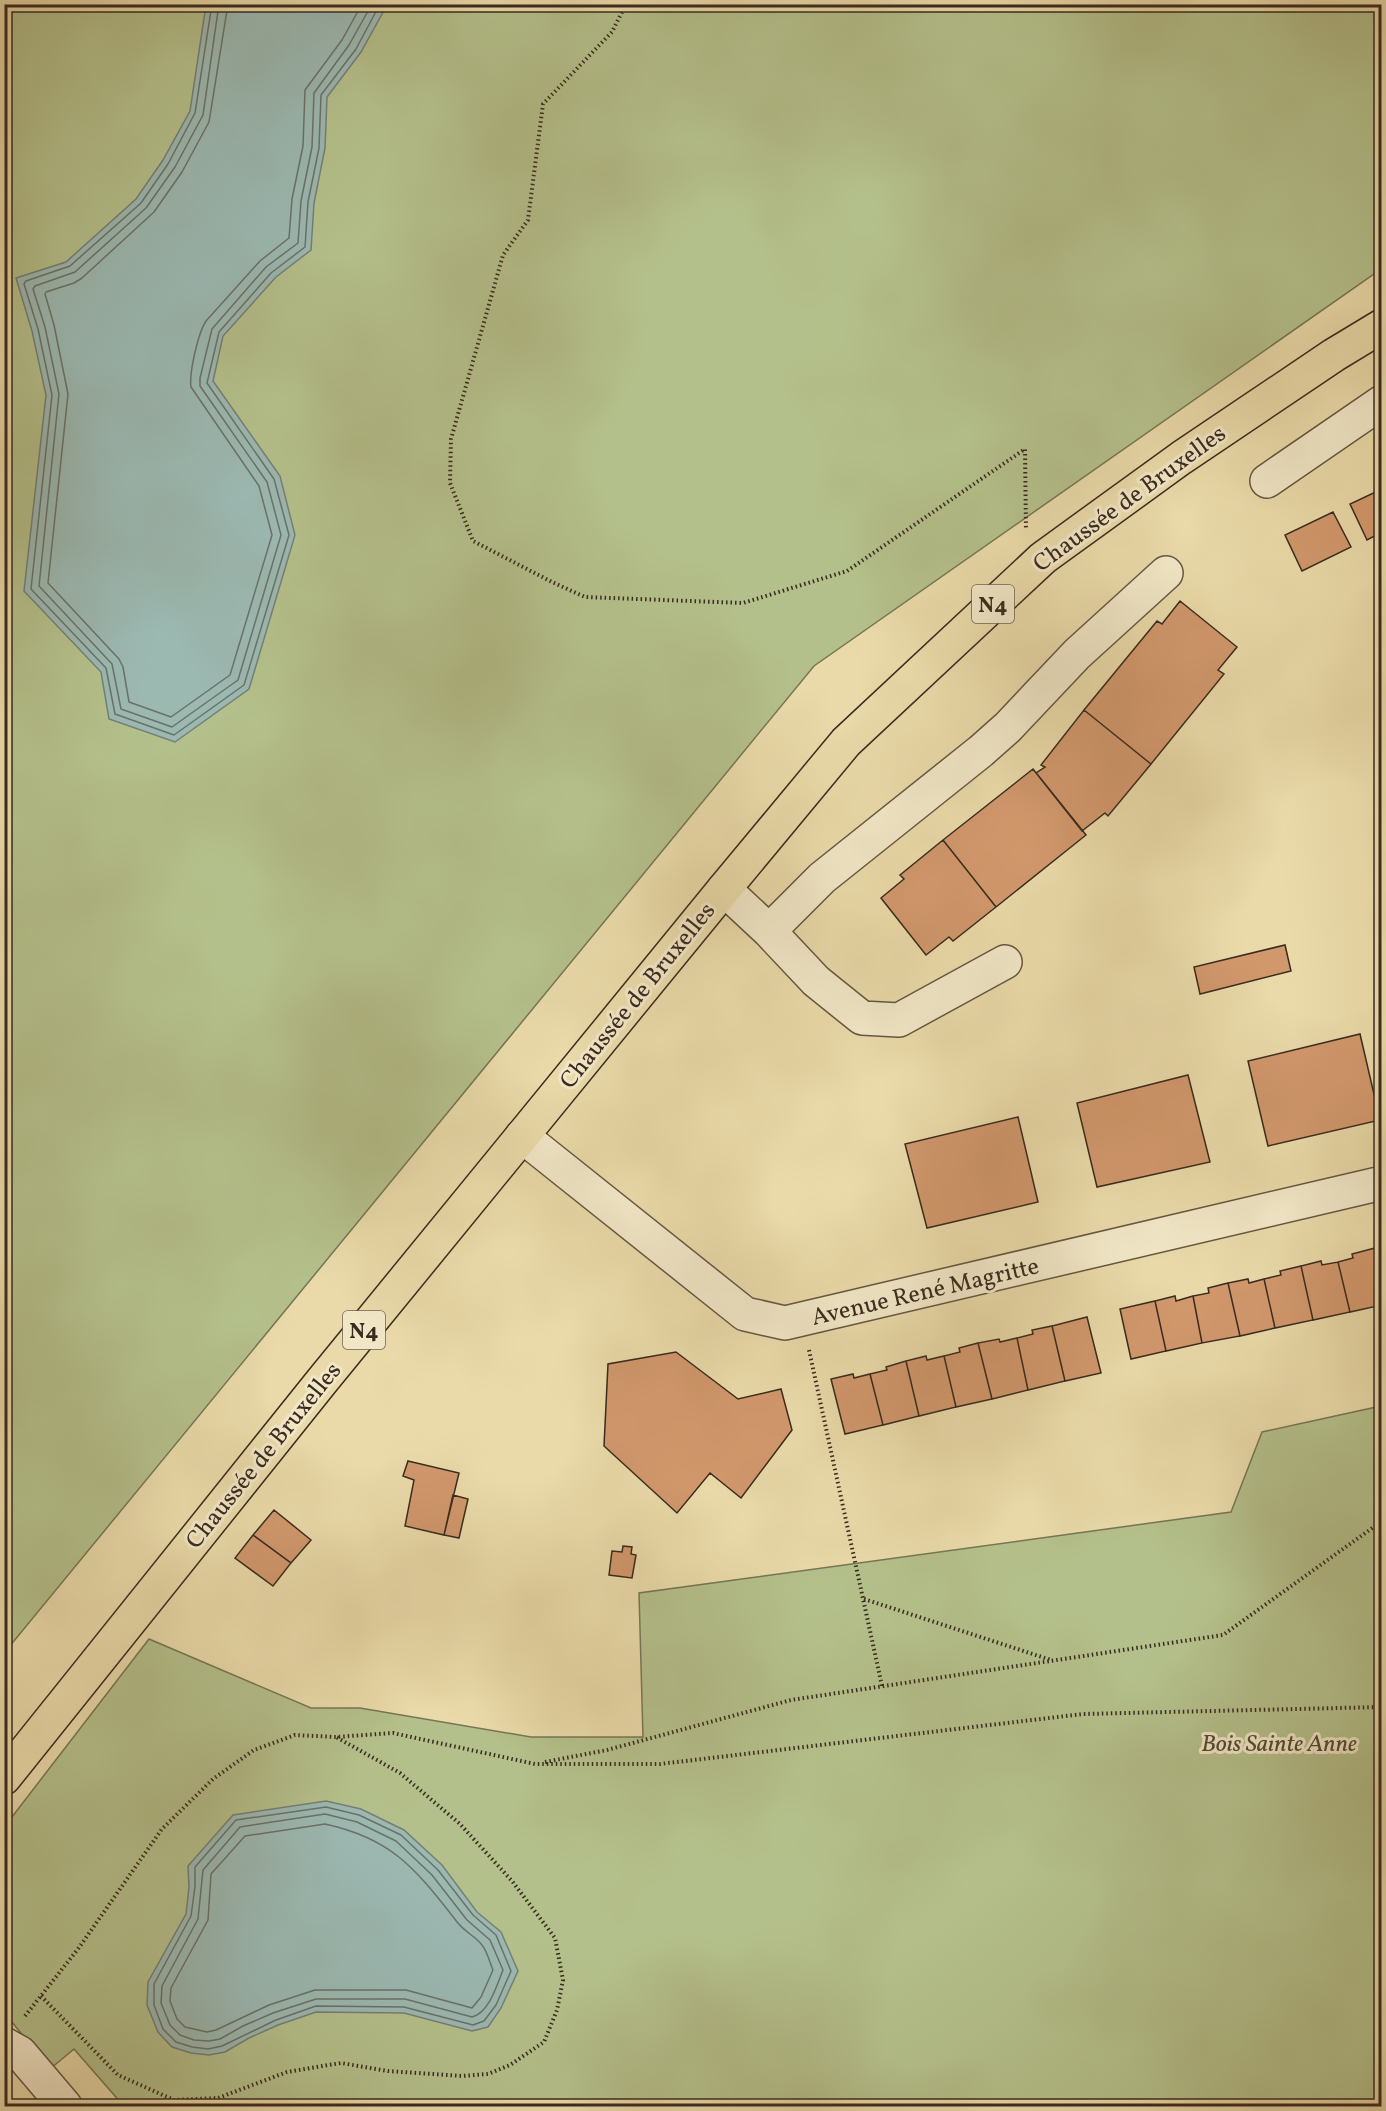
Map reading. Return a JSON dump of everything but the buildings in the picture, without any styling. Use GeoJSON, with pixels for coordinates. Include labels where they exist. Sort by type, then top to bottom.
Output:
{"type":"FeatureCollection","features":[{"type":"Feature","properties":{"kind":"main road","name":"Chaussée de Bruxelles"},"geometry":{"type":"LineString","coordinates":[[4,1778],[329,1372],[846,742],[1043,558],[1181,458],[1334,355],[1382,327]]}},
{"type":"Feature","properties":{"kind":"street"},"geometry":{"type":"LineString","coordinates":[[1267,481],[1382,402]]}},
{"type":"Feature","properties":{"kind":"street"},"geometry":{"type":"LineString","coordinates":[[770,931],[822,878],[1008,727],[1077,654],[1166,573]]}},
{"type":"Feature","properties":{"kind":"street"},"geometry":{"type":"LineString","coordinates":[[724,888],[770,931],[816,981],[862,1018],[899,1020],[1005,962]]}},
{"type":"Feature","properties":{"kind":"street","name":"Avenue René Magritte"},"geometry":{"type":"LineString","coordinates":[[522,1136],[745,1314],[785,1323],[1382,1183]]}},
{"type":"Feature","properties":{"kind":"street"},"geometry":{"type":"LineString","coordinates":[[4,2044],[20,2053],[65,2106]]}},
{"type":"Feature","properties":{"kind":"path"},"geometry":{"type":"LineString","coordinates":[[626,4],[612,32],[543,104],[528,220],[503,255],[451,439],[450,483],[473,541],[585,597],[743,603],[848,571],[1025,449],[1026,573]]}},
{"type":"Feature","properties":{"kind":"path"},"geometry":{"type":"LineString","coordinates":[[802,1320],[882,1686]]}},
{"type":"Feature","properties":{"kind":"path"},"geometry":{"type":"LineString","coordinates":[[535,1764],[607,1750],[791,1701],[1223,1635],[1382,1521]]}},
{"type":"Feature","properties":{"kind":"path"},"geometry":{"type":"LineString","coordinates":[[864,1599],[1051,1660]]}},
{"type":"Feature","properties":{"kind":"path"},"geometry":{"type":"LineString","coordinates":[[336,1737],[400,1773],[460,1824],[512,1881],[555,1938],[563,1980],[557,2010],[544,2042],[510,2065],[488,2074],[462,2076],[388,2071],[341,2063],[288,2072],[218,2098],[174,2100],[118,2074],[41,1996],[78,1949],[162,1829],[213,1779],[254,1750],[295,1735],[336,1737],[393,1733],[535,1764],[660,1764],[1083,1714],[1382,1707]]}},
{"type":"Feature","properties":{"kind":"green space"},"geometry":{"type":"Polygon","coordinates":[[[4,5],[1382,5],[1381,269],[814,666],[5,1652],[4,5]]]}},
{"type":"Feature","properties":{"kind":"green space","name":"Bois Sainte Anne"},"geometry":{"type":"Polygon","coordinates":[[[1381,1406],[1381,2106],[1115,2106],[1111,2102],[1094,2106],[117,2106],[121,2103],[74,2049],[50,2069],[7,2016],[5,2017],[5,1826],[149,1639],[311,1708],[360,1708],[531,1737],[643,1737],[639,1593],[1231,1512],[1262,1432],[1381,1406]]]}},
{"type":"Feature","properties":{"kind":"water"},"geometry":{"type":"Polygon","coordinates":[[[206,5],[387,5],[361,52],[327,97],[325,148],[314,203],[311,250],[276,277],[223,336],[213,381],[280,476],[295,535],[249,689],[175,742],[109,719],[101,672],[24,591],[46,395],[32,331],[16,278],[66,262],[136,199],[163,160],[190,111],[206,5]]]}},
{"type":"Feature","properties":{"kind":"water"},"geometry":{"type":"Polygon","coordinates":[[[326,1801],[361,1809],[404,1830],[442,1865],[477,1912],[501,1932],[518,1971],[501,2008],[488,2027],[472,2031],[404,2013],[316,2012],[278,2025],[225,2052],[209,2055],[191,2053],[172,2047],[158,2032],[147,2005],[148,1982],[186,1914],[189,1887],[188,1866],[233,1815],[326,1801]]]}}]}
